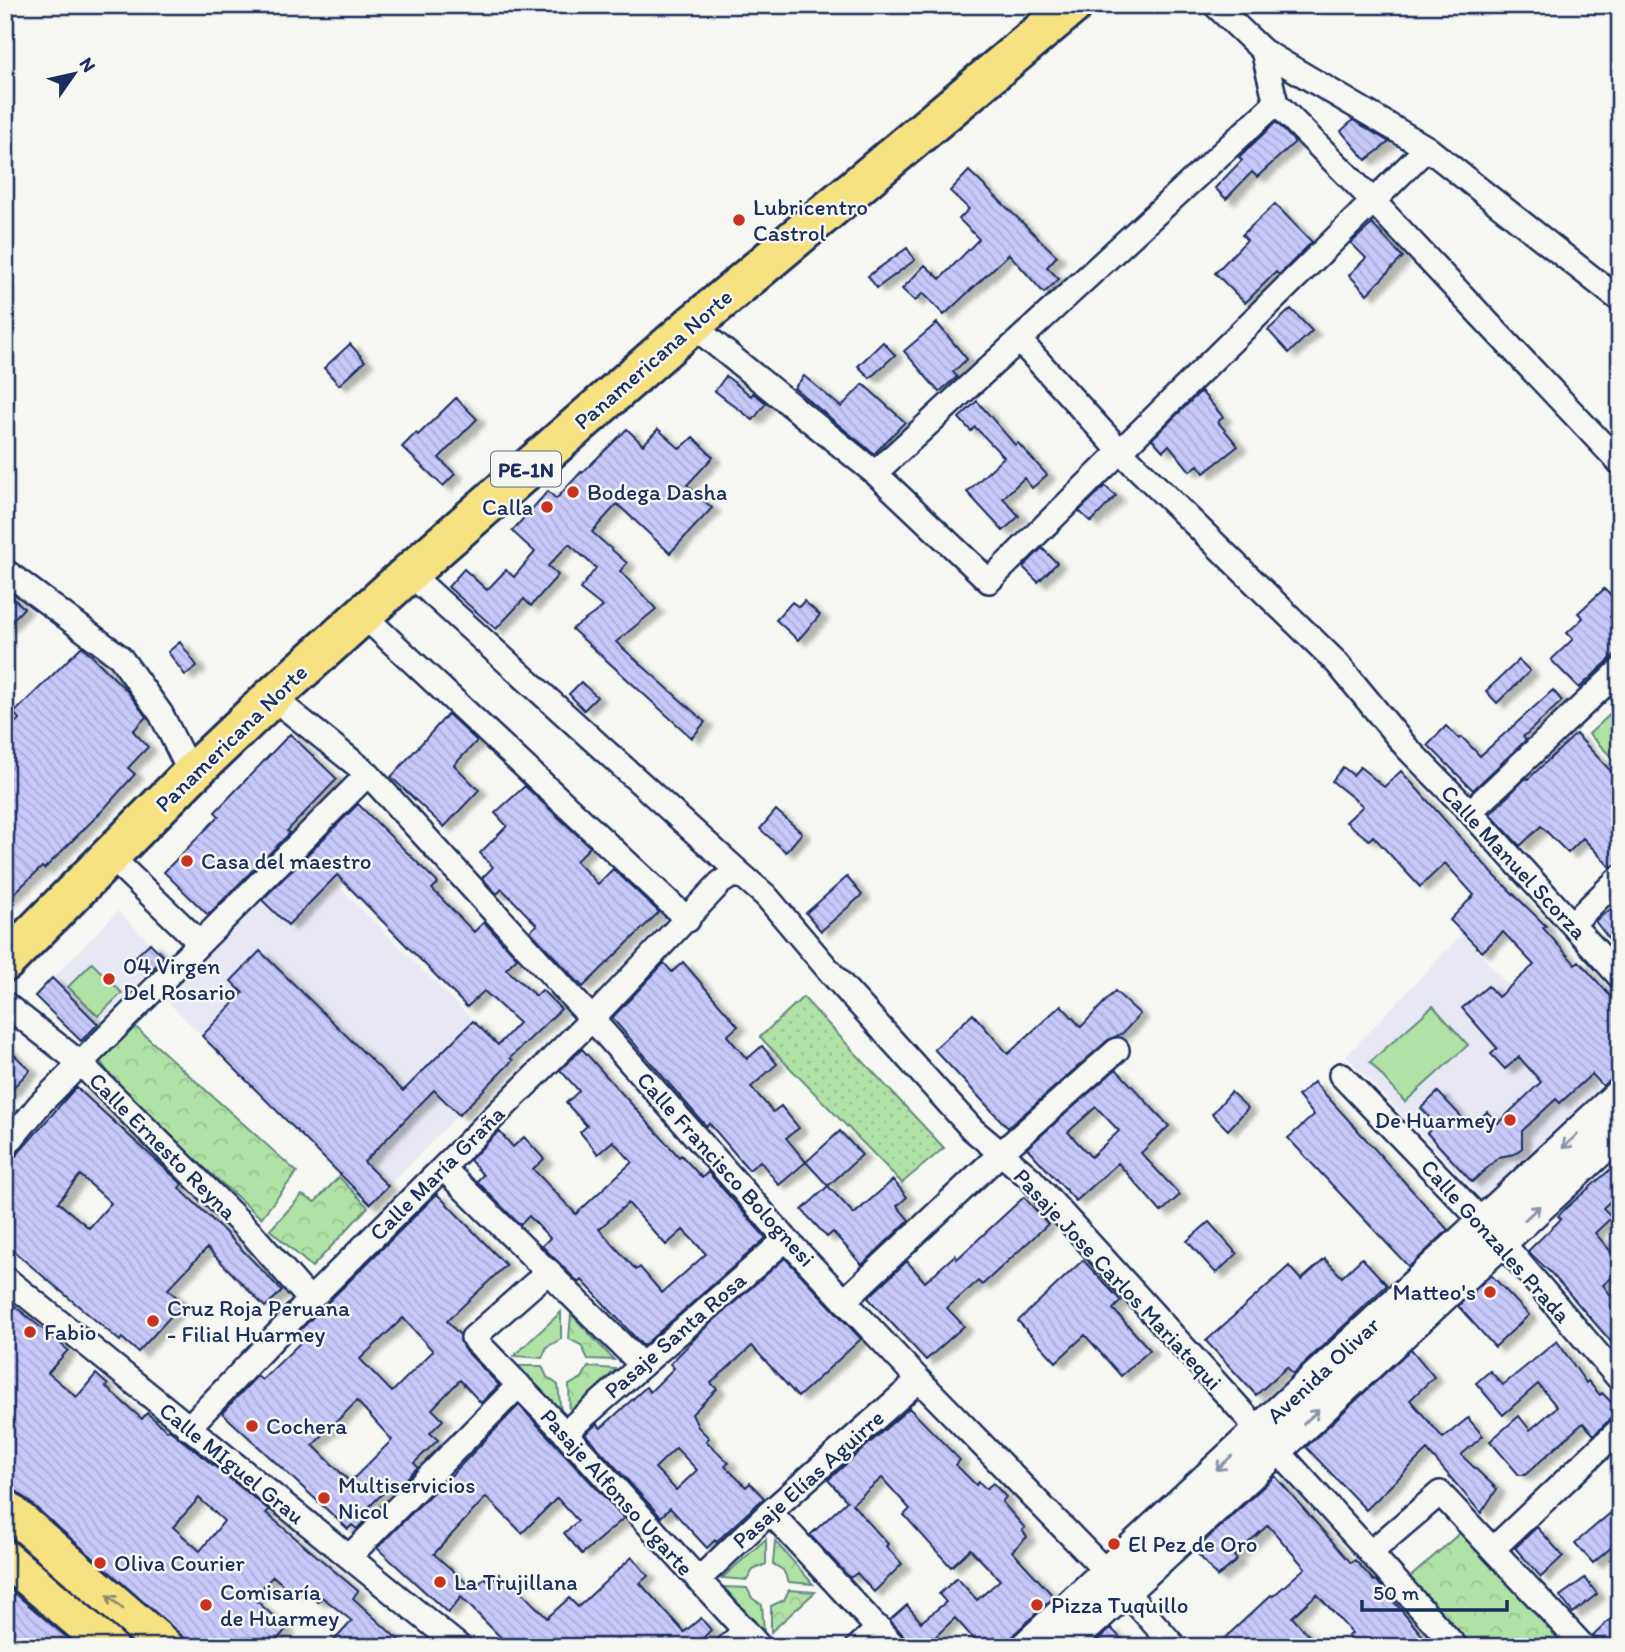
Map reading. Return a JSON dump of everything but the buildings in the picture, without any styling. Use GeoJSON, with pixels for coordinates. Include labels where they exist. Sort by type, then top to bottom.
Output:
{"type":"FeatureCollection","features":[{"type":"Feature","properties":{"kind":"highway","name":"Panamericana Norte"},"geometry":{"type":"LineString","coordinates":[[5,962],[191,774],[409,573],[692,325],[1073,5]]}},
{"type":"Feature","properties":{"kind":"main road"},"geometry":{"type":"LineString","coordinates":[[5,1507],[166,1647]]}},
{"type":"Feature","properties":{"kind":"main road"},"geometry":{"type":"LineString","coordinates":[[5,1558],[109,1647]]}},
{"type":"Feature","properties":{"kind":"street"},"geometry":{"type":"LineString","coordinates":[[1215,5],[1263,51],[1427,148],[1620,300]]}},
{"type":"Feature","properties":{"kind":"street"},"geometry":{"type":"LineString","coordinates":[[1263,51],[1276,103],[1374,202],[1620,463]]}},
{"type":"Feature","properties":{"kind":"street"},"geometry":{"type":"LineString","coordinates":[[875,473],[1276,103]]}},
{"type":"Feature","properties":{"kind":"street"},"geometry":{"type":"LineString","coordinates":[[692,325],[875,473],[989,581],[1427,148]]}},
{"type":"Feature","properties":{"kind":"street","name":"Calle Manuel Scorza"},"geometry":{"type":"LineString","coordinates":[[1019,340],[1121,452],[1328,654],[1407,748],[1470,812],[1620,976]]}},
{"type":"Feature","properties":{"kind":"street"},"geometry":{"type":"LineString","coordinates":[[5,571],[120,657],[161,714],[191,774]]}},
{"type":"Feature","properties":{"kind":"street","name":"Pasaje Jose Carlos Mariatequi"},"geometry":{"type":"LineString","coordinates":[[409,573],[766,897],[963,1119],[1030,1178],[1456,1647]]}},
{"type":"Feature","properties":{"kind":"street"},"geometry":{"type":"LineString","coordinates":[[363,615],[688,919],[720,883],[731,876],[743,876]]}},
{"type":"Feature","properties":{"kind":"street"},"geometry":{"type":"LineString","coordinates":[[1470,812],[1617,678]]}},
{"type":"Feature","properties":{"kind":"street","name":"Calle Francisco Bolognesi"},"geometry":{"type":"LineString","coordinates":[[272,697],[368,774],[593,1019],[844,1301],[1116,1582],[1175,1647]]}},
{"type":"Feature","properties":{"kind":"street"},"geometry":{"type":"LineString","coordinates":[[5,1147],[40,1104],[368,774]]}},
{"type":"Feature","properties":{"kind":"street"},"geometry":{"type":"LineString","coordinates":[[110,856],[200,943]]}},
{"type":"Feature","properties":{"kind":"street"},"geometry":{"type":"LineString","coordinates":[[1572,924],[1620,877]]}},
{"type":"Feature","properties":{"kind":"street","name":"Calle María Graña"},"geometry":{"type":"LineString","coordinates":[[188,1428],[310,1300],[593,1019],[688,919]]}},
{"type":"Feature","properties":{"kind":"street","name":"Calle Ernesto Reyna"},"geometry":{"type":"LineString","coordinates":[[5,1004],[80,1063],[253,1235],[310,1300]]}},
{"type":"Feature","properties":{"kind":"street"},"geometry":{"type":"LineString","coordinates":[[844,1301],[1001,1153],[1118,1049]]}},
{"type":"Feature","properties":{"kind":"street","name":"Calle Gonzales Prada"},"geometry":{"type":"LineString","coordinates":[[1341,1075],[1491,1232],[1620,1380]]}},
{"type":"Feature","properties":{"kind":"street","name":"Avenida Olivar"},"geometry":{"type":"LineString","coordinates":[[1027,1647],[1116,1582],[1491,1232],[1620,1094]]}},
{"type":"Feature","properties":{"kind":"street","name":"Avenida Olivar"},"geometry":{"type":"LineString","coordinates":[[1491,1232],[1620,1131]]}},
{"type":"Feature","properties":{"kind":"street"},"geometry":{"type":"LineString","coordinates":[[443,1168],[640,1364]]}},
{"type":"Feature","properties":{"kind":"street","name":"Pasaje Santa Rosa"},"geometry":{"type":"LineString","coordinates":[[565,1433],[640,1364],[786,1238]]}},
{"type":"Feature","properties":{"kind":"street","name":"Pasaje Alfonso Ugarte"},"geometry":{"type":"LineString","coordinates":[[549,1271],[473,1338],[565,1433],[753,1639]]}},
{"type":"Feature","properties":{"kind":"street","name":"Calle MIguel Grau"},"geometry":{"type":"LineString","coordinates":[[5,1278],[460,1647]]}},
{"type":"Feature","properties":{"kind":"street","name":"Pasaje Elías Aguirre"},"geometry":{"type":"LineString","coordinates":[[698,1580],[770,1512],[919,1380]]}},
{"type":"Feature","properties":{"kind":"street"},"geometry":{"type":"LineString","coordinates":[[350,1556],[519,1385]]}},
{"type":"Feature","properties":{"kind":"street"},"geometry":{"type":"LineString","coordinates":[[1493,1549],[1620,1429]]}},
{"type":"Feature","properties":{"kind":"street"},"geometry":{"type":"LineString","coordinates":[[1370,1553],[1440,1493],[1582,1646]]}},
{"type":"Feature","properties":{"kind":"street"},"geometry":{"type":"LineString","coordinates":[[770,1512],[895,1647]]}},
{"type":"Feature","properties":{"kind":"street","name":"Avenida Olivar"},"geometry":{"type":"LineString","coordinates":[[1063,1647],[1116,1582]]}},
{"type":"Feature","properties":{"kind":"street"},"geometry":{"type":"LineString","coordinates":[[858,1647],[878,1628]]}},
{"type":"Feature","properties":{"kind":"street"},"geometry":{"type":"LineString","coordinates":[[728,1647],[753,1639]]}},
{"type":"Feature","properties":{"kind":"shaded area"},"geometry":{"type":"Polygon","coordinates":[[[305,853],[513,1060],[370,1204],[162,996],[305,853]]]}},
{"type":"Feature","properties":{"kind":"shaded area"},"geometry":{"type":"Polygon","coordinates":[[[118,911],[164,957],[81,1041],[35,996],[118,911]]]}},
{"type":"Feature","properties":{"kind":"shaded area"},"geometry":{"type":"Polygon","coordinates":[[[1462,934],[1604,1092],[1481,1198],[1346,1056],[1462,934]]]}},
{"type":"Feature","properties":{"kind":"green space"},"geometry":{"type":"Polygon","coordinates":[[[1620,705],[1620,766],[1589,734],[1620,705]]]}},
{"type":"Feature","properties":{"kind":"green space"},"geometry":{"type":"Polygon","coordinates":[[[92,963],[122,993],[98,1016],[68,987],[92,963]]]}},
{"type":"Feature","properties":{"kind":"green space"},"geometry":{"type":"Polygon","coordinates":[[[803,997],[944,1148],[902,1183],[760,1037],[803,997]]]}},
{"type":"Feature","properties":{"kind":"green space"},"geometry":{"type":"Polygon","coordinates":[[[1433,1006],[1468,1045],[1405,1102],[1370,1062],[1433,1006]]]}},
{"type":"Feature","properties":{"kind":"green space"},"geometry":{"type":"Polygon","coordinates":[[[131,1023],[297,1172],[261,1218],[127,1099],[96,1055],[131,1023]]]}},
{"type":"Feature","properties":{"kind":"green space"},"geometry":{"type":"Polygon","coordinates":[[[339,1177],[368,1207],[312,1267],[270,1230],[302,1195],[315,1202],[339,1177]]]}},
{"type":"Feature","properties":{"kind":"green space"},"geometry":{"type":"Polygon","coordinates":[[[561,1312],[561,1339],[547,1347],[542,1358],[514,1356],[561,1312]]]}},
{"type":"Feature","properties":{"kind":"green space"},"geometry":{"type":"Polygon","coordinates":[[[571,1314],[614,1360],[588,1359],[581,1345],[569,1339],[571,1314]]]}},
{"type":"Feature","properties":{"kind":"green space"},"geometry":{"type":"Polygon","coordinates":[[[515,1366],[542,1366],[547,1377],[558,1385],[561,1413],[515,1366]]]}},
{"type":"Feature","properties":{"kind":"green space"},"geometry":{"type":"Polygon","coordinates":[[[588,1367],[616,1369],[570,1414],[569,1385],[582,1378],[588,1367]]]}},
{"type":"Feature","properties":{"kind":"green space"},"geometry":{"type":"Polygon","coordinates":[[[5,1520],[154,1647],[121,1647],[5,1550],[5,1520]]]}},
{"type":"Feature","properties":{"kind":"green space"},"geometry":{"type":"Polygon","coordinates":[[[1462,1531],[1567,1642],[1561,1647],[1470,1647],[1408,1579],[1462,1531]]]}},
{"type":"Feature","properties":{"kind":"green space"},"geometry":{"type":"Polygon","coordinates":[[[766,1539],[766,1564],[753,1570],[747,1580],[722,1578],[766,1539]]]}},
{"type":"Feature","properties":{"kind":"green space"},"geometry":{"type":"Polygon","coordinates":[[[775,1541],[813,1584],[789,1582],[783,1570],[773,1564],[775,1541]]]}},
{"type":"Feature","properties":{"kind":"green space"},"geometry":{"type":"Polygon","coordinates":[[[723,1587],[747,1588],[752,1598],[762,1605],[764,1631],[723,1587]]]}},
{"type":"Feature","properties":{"kind":"green space"},"geometry":{"type":"Polygon","coordinates":[[[789,1590],[815,1592],[771,1632],[771,1606],[784,1600],[789,1590]]]}},
{"type":"Feature","properties":{"kind":"place","name":"Lubricentro Castrol"},"geometry":{"type":"Point","coordinates":[739,220]}},
{"type":"Feature","properties":{"kind":"place","name":"Bodega Dasha"},"geometry":{"type":"Point","coordinates":[573,492]}},
{"type":"Feature","properties":{"kind":"place","name":"Calla"},"geometry":{"type":"Point","coordinates":[547,507]}},
{"type":"Feature","properties":{"kind":"place","name":"Casa del maestro"},"geometry":{"type":"Point","coordinates":[187,861]}},
{"type":"Feature","properties":{"kind":"place","name":"04 Virgen Del Rosario"},"geometry":{"type":"Point","coordinates":[109,979]}},
{"type":"Feature","properties":{"kind":"place","name":"De Huarmey"},"geometry":{"type":"Point","coordinates":[1510,1120]}},
{"type":"Feature","properties":{"kind":"place","name":"Matteo's"},"geometry":{"type":"Point","coordinates":[1490,1292]}},
{"type":"Feature","properties":{"kind":"place","name":"Cruz Roja Peruana - Filial Huarmey"},"geometry":{"type":"Point","coordinates":[153,1321]}},
{"type":"Feature","properties":{"kind":"place","name":"Fabio"},"geometry":{"type":"Point","coordinates":[30,1332]}},
{"type":"Feature","properties":{"kind":"place","name":"Cochera"},"geometry":{"type":"Point","coordinates":[252,1426]}},
{"type":"Feature","properties":{"kind":"place","name":"Multiservicios Nicol"},"geometry":{"type":"Point","coordinates":[324,1498]}},
{"type":"Feature","properties":{"kind":"place","name":"El Pez de Oro"},"geometry":{"type":"Point","coordinates":[1114,1544]}},
{"type":"Feature","properties":{"kind":"place","name":"Oliva Courier"},"geometry":{"type":"Point","coordinates":[100,1563]}},
{"type":"Feature","properties":{"kind":"place","name":"La Trujillana"},"geometry":{"type":"Point","coordinates":[440,1582]}},
{"type":"Feature","properties":{"kind":"place","name":"Comisaría de Huarmey"},"geometry":{"type":"Point","coordinates":[206,1605]}},
{"type":"Feature","properties":{"kind":"place","name":"Pizza Tuquillo"},"geometry":{"type":"Point","coordinates":[1037,1605]}}]}
